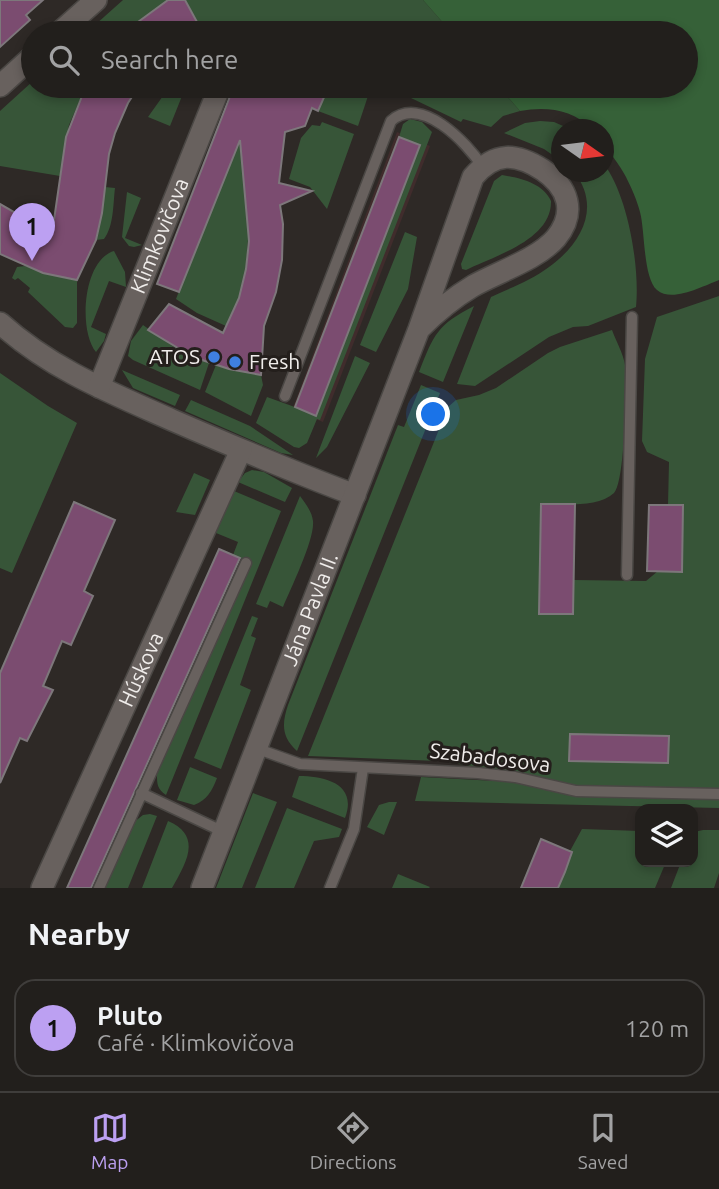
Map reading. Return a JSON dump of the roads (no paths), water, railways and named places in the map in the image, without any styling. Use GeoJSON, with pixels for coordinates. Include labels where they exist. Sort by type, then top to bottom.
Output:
{"type":"FeatureCollection","features":[{"type":"Feature","properties":{"kind":"street"},"geometry":{"type":"LineString","coordinates":[[72,21],[96,0]]}},
{"type":"Feature","properties":{"kind":"street"},"geometry":{"type":"LineString","coordinates":[[0,86],[21,67]]}},
{"type":"Feature","properties":{"kind":"street","name":"Klimkovičova"},"geometry":{"type":"LineString","coordinates":[[99,387],[215,98]]}},
{"type":"Feature","properties":{"kind":"street","name":"Jána Pavla II."},"geometry":{"type":"LineString","coordinates":[[202,888],[419,329],[468,189],[482,166],[510,156],[520,158],[555,178],[563,188],[567,200],[564,226],[556,238],[544,248],[449,302],[419,329]]}},
{"type":"Feature","properties":{"kind":"street"},"geometry":{"type":"LineString","coordinates":[[0,323],[43,358],[99,387],[241,450],[355,495]]}},
{"type":"Feature","properties":{"kind":"street","name":"Húskova"},"geometry":{"type":"LineString","coordinates":[[43,888],[241,450]]}},
{"type":"Feature","properties":{"kind":"lane"},"geometry":{"type":"LineString","coordinates":[[285,396],[391,121],[407,113],[424,116],[439,123],[463,141],[482,166]]}},
{"type":"Feature","properties":{"kind":"lane"},"geometry":{"type":"LineString","coordinates":[[627,575],[632,317]]}},
{"type":"Feature","properties":{"kind":"lane"},"geometry":{"type":"LineString","coordinates":[[99,888],[246,564]]}},
{"type":"Feature","properties":{"kind":"lane","name":"Szabadosova"},"geometry":{"type":"LineString","coordinates":[[258,749],[300,764],[478,773],[515,777],[576,790],[719,794]]}},
{"type":"Feature","properties":{"kind":"lane"},"geometry":{"type":"LineString","coordinates":[[330,888],[354,829],[363,768]]}},
{"type":"Feature","properties":{"kind":"lane"},"geometry":{"type":"LineString","coordinates":[[141,793],[225,832]]}},
{"type":"Feature","properties":{"kind":"place","name":"Pluto"},"geometry":{"type":"Point","coordinates":[32,261]}},
{"type":"Feature","properties":{"kind":"place","name":"ATOS"},"geometry":{"type":"Point","coordinates":[214,357]}},
{"type":"Feature","properties":{"kind":"place","name":"Fresh"},"geometry":{"type":"Point","coordinates":[235,362]}}]}
